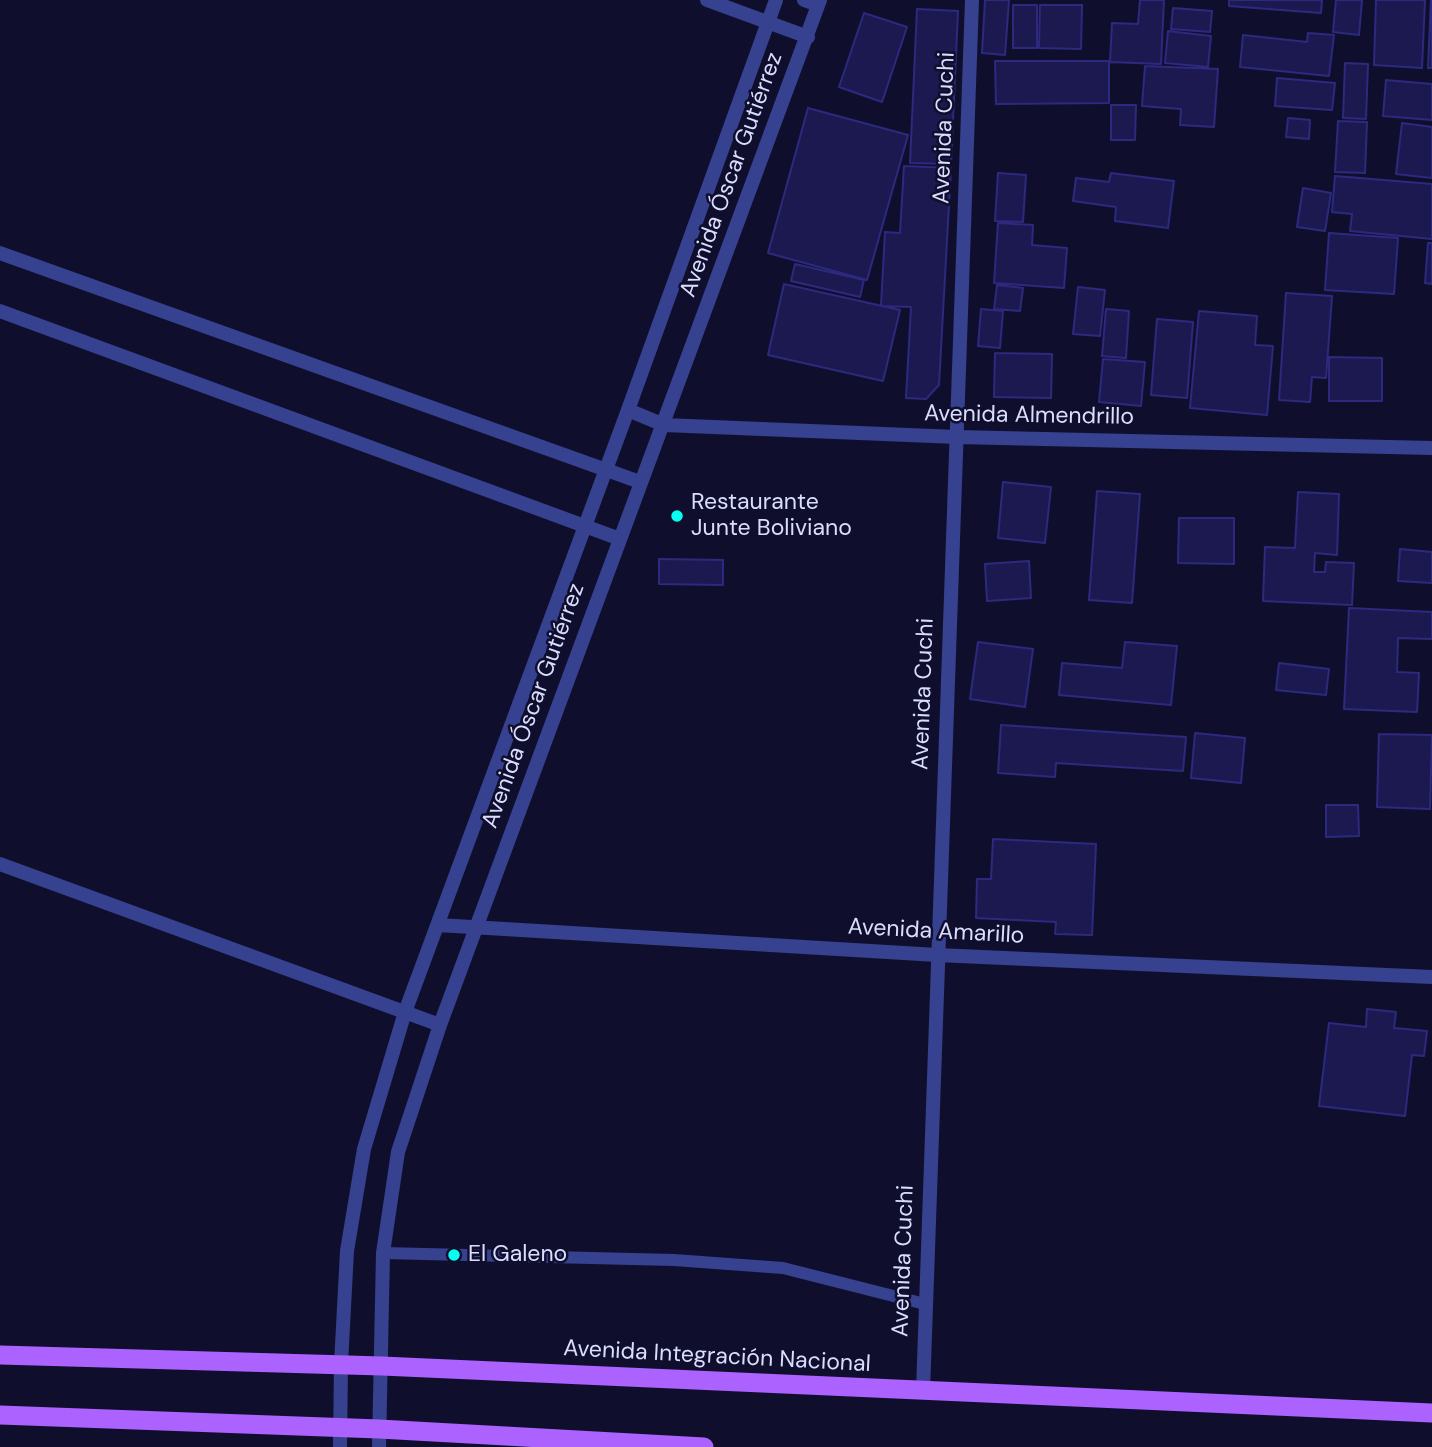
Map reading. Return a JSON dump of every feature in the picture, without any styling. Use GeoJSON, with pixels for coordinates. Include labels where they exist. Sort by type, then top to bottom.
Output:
{"type":"FeatureCollection","features":[{"type":"Feature","properties":{"kind":"main road","name":"Avenida Integración Nacional"},"geometry":{"type":"LineString","coordinates":[[0,1355],[341,1364],[1432,1413]]}},
{"type":"Feature","properties":{"kind":"main road"},"geometry":{"type":"LineString","coordinates":[[0,1415],[341,1437],[704,1447]]}},
{"type":"Feature","properties":{"kind":"street"},"geometry":{"type":"LineString","coordinates":[[707,0],[808,37]]}},
{"type":"Feature","properties":{"kind":"street","name":"Avenida Óscar Gutiérrez"},"geometry":{"type":"LineString","coordinates":[[341,1437],[341,1364],[347,1251],[364,1149],[405,1012],[628,410],[776,0]]}},
{"type":"Feature","properties":{"kind":"street"},"geometry":{"type":"LineString","coordinates":[[804,0],[819,3]]}},
{"type":"Feature","properties":{"kind":"street","name":"Avenida Cuchi"},"geometry":{"type":"LineString","coordinates":[[923,1391],[972,0]]}},
{"type":"Feature","properties":{"kind":"street","name":"Avenida Óscar Gutiérrez"},"geometry":{"type":"LineString","coordinates":[[379,1438],[383,1253],[398,1152],[440,1025],[819,3]]}},
{"type":"Feature","properties":{"kind":"street"},"geometry":{"type":"LineString","coordinates":[[0,253],[640,482]]}},
{"type":"Feature","properties":{"kind":"street"},"geometry":{"type":"LineString","coordinates":[[0,311],[620,539]]}},
{"type":"Feature","properties":{"kind":"street","name":"Avenida Almendrillo"},"geometry":{"type":"LineString","coordinates":[[628,410],[664,425],[957,437],[1432,448]]}},
{"type":"Feature","properties":{"kind":"street"},"geometry":{"type":"LineString","coordinates":[[0,864],[440,1025]]}},
{"type":"Feature","properties":{"kind":"street","name":"Avenida Amarillo"},"geometry":{"type":"LineString","coordinates":[[438,925],[937,955],[1432,977]]}},
{"type":"Feature","properties":{"kind":"lane"},"geometry":{"type":"LineString","coordinates":[[383,1253],[674,1260],[783,1268],[925,1304]]}},
{"type":"Feature","properties":{"kind":"building"},"geometry":{"type":"Polygon","coordinates":[[[985,0],[1009,0],[1005,55],[982,53],[985,0]]]}},
{"type":"Feature","properties":{"kind":"building"},"geometry":{"type":"Polygon","coordinates":[[[1140,0],[1164,0],[1161,64],[1110,62],[1112,23],[1138,24],[1140,0]]]}},
{"type":"Feature","properties":{"kind":"building"},"geometry":{"type":"Polygon","coordinates":[[[1229,0],[1322,0],[1321,13],[1229,6],[1229,0]]]}},
{"type":"Feature","properties":{"kind":"building"},"geometry":{"type":"Polygon","coordinates":[[[1336,0],[1362,0],[1359,35],[1333,32],[1336,0]]]}},
{"type":"Feature","properties":{"kind":"building"},"geometry":{"type":"Polygon","coordinates":[[[1376,0],[1425,0],[1422,68],[1374,65],[1376,0]]]}},
{"type":"Feature","properties":{"kind":"building"},"geometry":{"type":"Polygon","coordinates":[[[1431,0],[1432,68],[1428,68],[1431,0]]]}},
{"type":"Feature","properties":{"kind":"building"},"geometry":{"type":"Polygon","coordinates":[[[1013,5],[1037,5],[1037,48],[1013,48],[1013,5]]]}},
{"type":"Feature","properties":{"kind":"building"},"geometry":{"type":"Polygon","coordinates":[[[1040,5],[1082,5],[1081,49],[1039,48],[1040,5]]]}},
{"type":"Feature","properties":{"kind":"building"},"geometry":{"type":"Polygon","coordinates":[[[1173,8],[1212,11],[1210,32],[1171,29],[1173,8]]]}},
{"type":"Feature","properties":{"kind":"building"},"geometry":{"type":"Polygon","coordinates":[[[917,9],[958,11],[951,164],[910,163],[917,9]]]}},
{"type":"Feature","properties":{"kind":"building"},"geometry":{"type":"Polygon","coordinates":[[[864,13],[907,27],[882,102],[839,87],[864,13]]]}},
{"type":"Feature","properties":{"kind":"building"},"geometry":{"type":"Polygon","coordinates":[[[1168,31],[1211,36],[1208,67],[1165,63],[1168,31]]]}},
{"type":"Feature","properties":{"kind":"building"},"geometry":{"type":"Polygon","coordinates":[[[1308,33],[1334,35],[1329,76],[1240,67],[1243,35],[1307,42],[1308,33]]]}},
{"type":"Feature","properties":{"kind":"building"},"geometry":{"type":"Polygon","coordinates":[[[995,61],[1109,61],[1109,103],[996,104],[995,61]]]}},
{"type":"Feature","properties":{"kind":"building"},"geometry":{"type":"Polygon","coordinates":[[[1345,63],[1368,64],[1366,119],[1343,118],[1345,63]]]}},
{"type":"Feature","properties":{"kind":"building"},"geometry":{"type":"Polygon","coordinates":[[[1145,66],[1218,69],[1214,127],[1180,125],[1181,109],[1142,106],[1145,66]]]}},
{"type":"Feature","properties":{"kind":"building"},"geometry":{"type":"Polygon","coordinates":[[[1277,78],[1335,83],[1332,110],[1275,106],[1277,78]]]}},
{"type":"Feature","properties":{"kind":"building"},"geometry":{"type":"Polygon","coordinates":[[[1386,80],[1432,84],[1432,120],[1383,116],[1386,80]]]}},
{"type":"Feature","properties":{"kind":"building"},"geometry":{"type":"Polygon","coordinates":[[[1111,105],[1136,105],[1135,140],[1111,140],[1111,105]]]}},
{"type":"Feature","properties":{"kind":"building"},"geometry":{"type":"Polygon","coordinates":[[[808,108],[908,135],[867,280],[768,253],[808,108]]]}},
{"type":"Feature","properties":{"kind":"building"},"geometry":{"type":"Polygon","coordinates":[[[1288,118],[1310,120],[1309,139],[1286,137],[1288,118]]]}},
{"type":"Feature","properties":{"kind":"building"},"geometry":{"type":"Polygon","coordinates":[[[1338,121],[1367,122],[1365,173],[1335,172],[1338,121]]]}},
{"type":"Feature","properties":{"kind":"building"},"geometry":{"type":"Polygon","coordinates":[[[1402,123],[1432,127],[1432,178],[1396,174],[1402,123]]]}},
{"type":"Feature","properties":{"kind":"building"},"geometry":{"type":"Polygon","coordinates":[[[904,166],[951,168],[939,385],[926,399],[906,398],[911,307],[881,306],[885,232],[900,233],[904,166]]]}},
{"type":"Feature","properties":{"kind":"building"},"geometry":{"type":"Polygon","coordinates":[[[998,173],[1026,175],[1023,222],[995,221],[998,173]]]}},
{"type":"Feature","properties":{"kind":"building"},"geometry":{"type":"Polygon","coordinates":[[[1111,173],[1174,181],[1168,228],[1115,221],[1116,207],[1073,201],[1076,178],[1109,182],[1111,173]]]}},
{"type":"Feature","properties":{"kind":"building"},"geometry":{"type":"Polygon","coordinates":[[[1335,176],[1432,184],[1432,239],[1350,231],[1352,214],[1332,212],[1335,176]]]}},
{"type":"Feature","properties":{"kind":"building"},"geometry":{"type":"Polygon","coordinates":[[[1303,188],[1331,193],[1325,231],[1297,227],[1303,188]]]}},
{"type":"Feature","properties":{"kind":"building"},"geometry":{"type":"Polygon","coordinates":[[[998,223],[1033,225],[1032,245],[1067,248],[1064,288],[994,283],[998,223]]]}},
{"type":"Feature","properties":{"kind":"building"},"geometry":{"type":"Polygon","coordinates":[[[1329,233],[1398,238],[1394,294],[1325,290],[1329,233]]]}},
{"type":"Feature","properties":{"kind":"building"},"geometry":{"type":"Polygon","coordinates":[[[1428,243],[1432,243],[1432,284],[1425,283],[1428,243]]]}},
{"type":"Feature","properties":{"kind":"building"},"geometry":{"type":"Polygon","coordinates":[[[795,264],[864,280],[860,297],[791,281],[795,264]]]}},
{"type":"Feature","properties":{"kind":"building"},"geometry":{"type":"Polygon","coordinates":[[[784,284],[900,310],[883,381],[768,355],[784,284]]]}},
{"type":"Feature","properties":{"kind":"building"},"geometry":{"type":"Polygon","coordinates":[[[997,285],[1023,288],[1020,311],[994,309],[997,285]]]}},
{"type":"Feature","properties":{"kind":"building"},"geometry":{"type":"Polygon","coordinates":[[[1078,287],[1105,290],[1100,336],[1073,334],[1078,287]]]}},
{"type":"Feature","properties":{"kind":"building"},"geometry":{"type":"Polygon","coordinates":[[[1286,293],[1332,296],[1326,378],[1312,377],[1310,402],[1279,400],[1286,293]]]}},
{"type":"Feature","properties":{"kind":"building"},"geometry":{"type":"Polygon","coordinates":[[[981,309],[1003,311],[1000,348],[978,346],[981,309]]]}},
{"type":"Feature","properties":{"kind":"building"},"geometry":{"type":"Polygon","coordinates":[[[1106,309],[1129,311],[1126,358],[1102,356],[1106,309]]]}},
{"type":"Feature","properties":{"kind":"building"},"geometry":{"type":"Polygon","coordinates":[[[1199,311],[1257,316],[1255,345],[1273,346],[1267,415],[1190,408],[1199,311]]]}},
{"type":"Feature","properties":{"kind":"building"},"geometry":{"type":"Polygon","coordinates":[[[1157,319],[1193,322],[1187,398],[1151,395],[1157,319]]]}},
{"type":"Feature","properties":{"kind":"building"},"geometry":{"type":"Polygon","coordinates":[[[995,353],[1052,354],[1051,398],[994,397],[995,353]]]}},
{"type":"Feature","properties":{"kind":"building"},"geometry":{"type":"Polygon","coordinates":[[[1329,357],[1382,358],[1382,401],[1329,401],[1329,357]]]}},
{"type":"Feature","properties":{"kind":"building"},"geometry":{"type":"Polygon","coordinates":[[[1103,359],[1145,362],[1141,406],[1099,402],[1103,359]]]}},
{"type":"Feature","properties":{"kind":"building"},"geometry":{"type":"Polygon","coordinates":[[[1003,482],[1051,487],[1045,543],[998,538],[1003,482]]]}},
{"type":"Feature","properties":{"kind":"building"},"geometry":{"type":"Polygon","coordinates":[[[1097,491],[1140,494],[1132,603],[1089,600],[1097,491]]]}},
{"type":"Feature","properties":{"kind":"building"},"geometry":{"type":"Polygon","coordinates":[[[1298,492],[1339,494],[1337,555],[1315,553],[1314,572],[1325,572],[1326,562],[1354,563],[1352,605],[1263,601],[1265,547],[1295,548],[1298,492]]]}},
{"type":"Feature","properties":{"kind":"building"},"geometry":{"type":"Polygon","coordinates":[[[1179,518],[1234,518],[1234,564],[1178,563],[1179,518]]]}},
{"type":"Feature","properties":{"kind":"building"},"geometry":{"type":"Polygon","coordinates":[[[1400,549],[1432,552],[1432,583],[1398,581],[1400,549]]]}},
{"type":"Feature","properties":{"kind":"building"},"geometry":{"type":"Polygon","coordinates":[[[659,559],[723,560],[723,585],[659,584],[659,559]]]}},
{"type":"Feature","properties":{"kind":"building"},"geometry":{"type":"Polygon","coordinates":[[[1029,561],[1031,598],[987,601],[985,564],[1029,561]]]}},
{"type":"Feature","properties":{"kind":"building"},"geometry":{"type":"Polygon","coordinates":[[[1349,608],[1432,612],[1432,639],[1398,638],[1397,672],[1419,673],[1417,712],[1344,709],[1349,608]]]}},
{"type":"Feature","properties":{"kind":"building"},"geometry":{"type":"Polygon","coordinates":[[[978,642],[1033,649],[1025,707],[970,699],[978,642]]]}},
{"type":"Feature","properties":{"kind":"building"},"geometry":{"type":"Polygon","coordinates":[[[1125,642],[1177,646],[1171,705],[1059,695],[1062,663],[1122,668],[1125,642]]]}},
{"type":"Feature","properties":{"kind":"building"},"geometry":{"type":"Polygon","coordinates":[[[1279,663],[1329,669],[1326,695],[1276,690],[1279,663]]]}},
{"type":"Feature","properties":{"kind":"building"},"geometry":{"type":"Polygon","coordinates":[[[1001,725],[1186,737],[1183,771],[1056,763],[1055,777],[998,773],[1001,725]]]}},
{"type":"Feature","properties":{"kind":"building"},"geometry":{"type":"Polygon","coordinates":[[[1195,733],[1245,738],[1241,783],[1191,778],[1195,733]]]}},
{"type":"Feature","properties":{"kind":"building"},"geometry":{"type":"Polygon","coordinates":[[[1379,734],[1432,735],[1430,809],[1377,807],[1379,734]]]}},
{"type":"Feature","properties":{"kind":"building"},"geometry":{"type":"Polygon","coordinates":[[[1326,805],[1358,805],[1359,836],[1326,837],[1326,805]]]}},
{"type":"Feature","properties":{"kind":"building"},"geometry":{"type":"Polygon","coordinates":[[[993,839],[1096,844],[1092,935],[1055,934],[1056,922],[976,918],[977,879],[991,879],[993,839]]]}},
{"type":"Feature","properties":{"kind":"building"},"geometry":{"type":"Polygon","coordinates":[[[1367,1009],[1396,1012],[1394,1028],[1427,1031],[1424,1056],[1412,1055],[1405,1116],[1319,1106],[1329,1023],[1366,1027],[1367,1009]]]}},
{"type":"Feature","properties":{"kind":"place","name":"Restaurante Junte Boliviano"},"geometry":{"type":"Point","coordinates":[677,516]}},
{"type":"Feature","properties":{"kind":"place","name":"El Galeno"},"geometry":{"type":"Point","coordinates":[454,1255]}}]}
